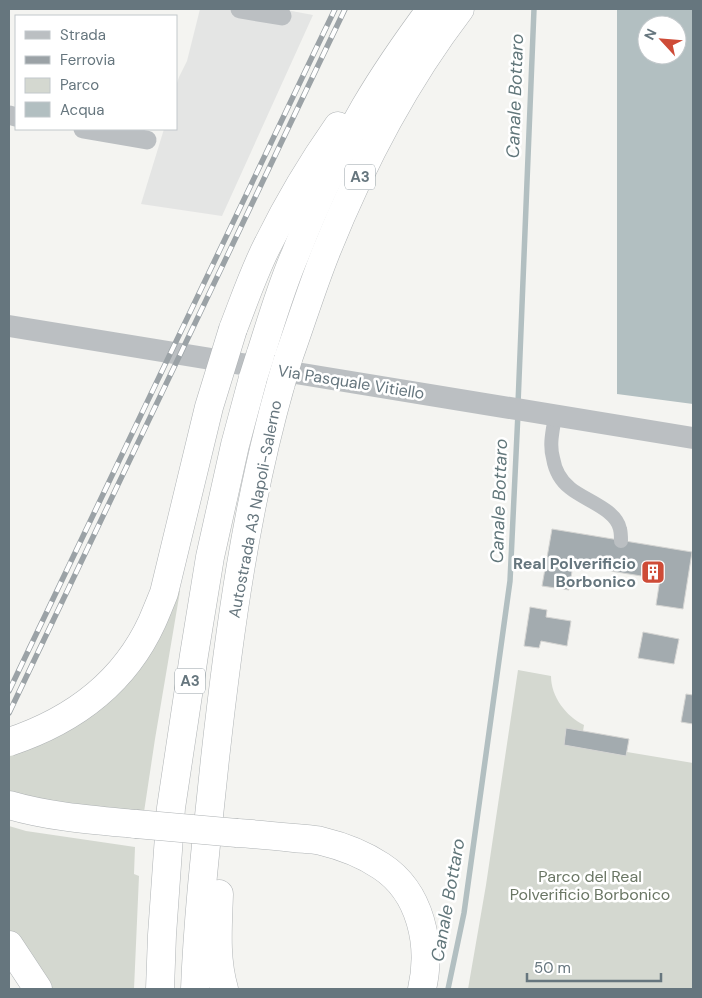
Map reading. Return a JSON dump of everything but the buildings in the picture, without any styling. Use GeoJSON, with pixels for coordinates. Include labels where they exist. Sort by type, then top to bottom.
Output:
{"type":"FeatureCollection","features":[{"type":"Feature","properties":{"kind":"highway","name":"Autostrada A3 Napoli-Salerno"},"geometry":{"type":"LineString","coordinates":[[195,989],[196,950],[225,673],[241,564],[263,454],[285,371],[326,253],[372,150],[414,76],[460,9]]}},
{"type":"Feature","properties":{"kind":"highway","name":"Autostrada A3 Napoli-Salerno"},"geometry":{"type":"LineString","coordinates":[[160,989],[171,808],[194,655],[210,557],[235,445],[256,367],[294,257],[344,146],[385,74],[429,11]]}},
{"type":"Feature","properties":{"kind":"highway"},"geometry":{"type":"LineString","coordinates":[[9,742],[55,723],[80,708],[104,689],[138,648],[152,622],[164,593],[209,407],[233,329],[268,244],[308,171],[361,92],[429,11]]}},
{"type":"Feature","properties":{"kind":"highway"},"geometry":{"type":"LineString","coordinates":[[224,989],[220,974],[217,945],[219,888],[228,788],[260,534],[263,454]]}},
{"type":"Feature","properties":{"kind":"highway"},"geometry":{"type":"LineString","coordinates":[[9,805],[41,813],[85,819],[135,832]]}},
{"type":"Feature","properties":{"kind":"highway"},"geometry":{"type":"LineString","coordinates":[[9,820],[81,834],[135,832],[237,840],[319,840],[353,851],[381,866],[398,880],[409,896],[422,922],[426,954],[422,989]]}},
{"type":"Feature","properties":{"kind":"highway"},"geometry":{"type":"LineString","coordinates":[[237,840],[320,854],[351,864],[384,885],[404,914],[409,930],[413,956],[409,980],[405,989]]}},
{"type":"Feature","properties":{"kind":"highway"},"geometry":{"type":"LineString","coordinates":[[9,945],[38,989]]}},
{"type":"Feature","properties":{"kind":"street"},"geometry":{"type":"LineString","coordinates":[[240,9],[282,16]]}},
{"type":"Feature","properties":{"kind":"street"},"geometry":{"type":"LineString","coordinates":[[89,130],[147,140]]}},
{"type":"Feature","properties":{"kind":"street","name":"Via Pasquale Vitiello"},"geometry":{"type":"LineString","coordinates":[[9,326],[693,438]]}},
{"type":"Feature","properties":{"kind":"street"},"geometry":{"type":"LineString","coordinates":[[545,414],[552,438],[552,457],[561,479],[570,488],[603,508],[615,519],[620,528],[621,541]]}},
{"type":"Feature","properties":{"kind":"shaded area"},"geometry":{"type":"Polygon","coordinates":[[[200,9],[281,9],[313,15],[222,216],[141,204],[164,130],[178,130],[178,80],[187,61],[200,9]]]}},
{"type":"Feature","properties":{"kind":"green space"},"geometry":{"type":"Polygon","coordinates":[[[176,590],[180,591],[144,812],[91,808],[9,793],[9,748],[45,737],[176,590]]]}},
{"type":"Feature","properties":{"kind":"green space","name":"Parco del Real Polverificio Borbonico"},"geometry":{"type":"Polygon","coordinates":[[[518,670],[551,676],[554,691],[561,705],[571,716],[584,725],[583,731],[566,729],[564,745],[626,756],[627,752],[693,763],[693,989],[468,989],[486,885],[518,670]]]}},
{"type":"Feature","properties":{"kind":"green space"},"geometry":{"type":"Polygon","coordinates":[[[9,826],[26,831],[135,847],[134,874],[139,876],[134,989],[49,989],[9,930],[9,826]]]}},
{"type":"Feature","properties":{"kind":"water"},"geometry":{"type":"Polygon","coordinates":[[[617,9],[693,9],[693,404],[617,394],[617,9]]]}},
{"type":"Feature","properties":{"kind":"waterway","name":"Canale Bottaro"},"geometry":{"type":"LineString","coordinates":[[518,404],[534,9]]}},
{"type":"Feature","properties":{"kind":"waterway","name":"Canale Bottaro"},"geometry":{"type":"LineString","coordinates":[[448,989],[464,913],[510,581],[518,413]]}},
{"type":"Feature","properties":{"kind":"railway"},"geometry":{"type":"LineString","coordinates":[[9,691],[335,9]]}},
{"type":"Feature","properties":{"kind":"railway"},"geometry":{"type":"LineString","coordinates":[[9,713],[345,9]]}},
{"type":"Feature","properties":{"kind":"place","name":"Real Polverificio Borbonico"},"geometry":{"type":"Point","coordinates":[653,572]}}]}
